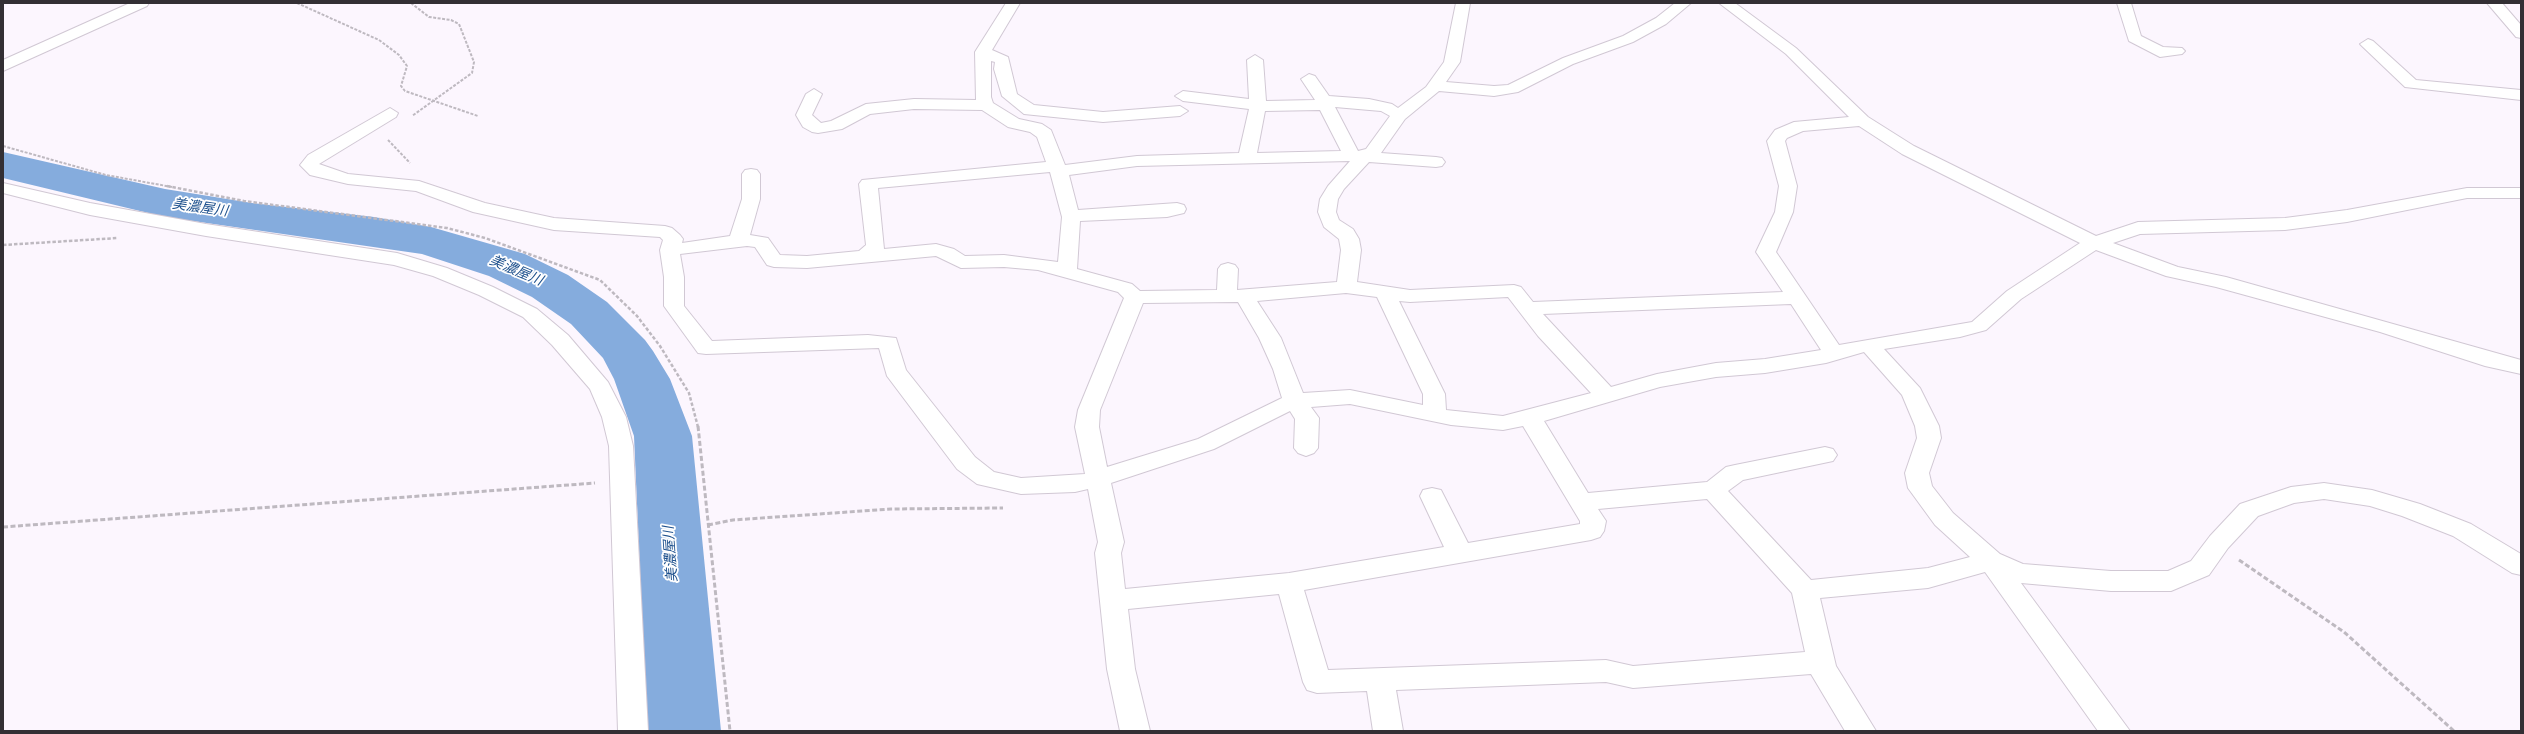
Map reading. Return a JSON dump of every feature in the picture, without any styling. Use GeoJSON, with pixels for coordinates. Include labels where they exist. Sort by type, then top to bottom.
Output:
{"type":"FeatureCollection","features":[{"type":"Feature","properties":{"kind":"street"},"geometry":{"type":"LineString","coordinates":[[3,66],[142,3]]}},
{"type":"Feature","properties":{"kind":"street"},"geometry":{"type":"LineString","coordinates":[[986,105],[984,97],[985,76],[983,52],[1013,3]]}},
{"type":"Feature","properties":{"kind":"street"},"geometry":{"type":"LineString","coordinates":[[1346,287],[1351,250],[1349,239],[1346,233],[1331,223],[1327,212],[1329,199],[1336,186],[1358,157],[1372,153],[1399,115],[1435,86],[1452,62],[1463,3]]}},
{"type":"Feature","properties":{"kind":"street"},"geometry":{"type":"LineString","coordinates":[[1435,86],[1494,91],[1512,89],[1568,61],[1628,39],[1661,21],[1684,3]]}},
{"type":"Feature","properties":{"kind":"street"},"geometry":{"type":"LineString","coordinates":[[1726,3],[1791,51],[1862,121],[1908,150],[2096,243],[2173,272],[2219,281],[2394,330],[2493,361],[2521,367]]}},
{"type":"Feature","properties":{"kind":"street"},"geometry":{"type":"LineString","coordinates":[[2124,3],[2134,38],[2160,52],[2177,51]]}},
{"type":"Feature","properties":{"kind":"street"},"geometry":{"type":"LineString","coordinates":[[2494,3],[2521,34]]}},
{"type":"Feature","properties":{"kind":"street"},"geometry":{"type":"LineString","coordinates":[[2368,44],[2411,84],[2521,95]]}},
{"type":"Feature","properties":{"kind":"street"},"geometry":{"type":"LineString","coordinates":[[983,52],[1003,60],[1002,69],[1010,96],[1030,110],[1103,117],[1182,103],[1228,100],[1258,106],[1325,103],[1375,105],[1386,107],[1399,115]]}},
{"type":"Feature","properties":{"kind":"street"},"geometry":{"type":"LineString","coordinates":[[1247,158],[1258,106],[1255,60]]}},
{"type":"Feature","properties":{"kind":"street"},"geometry":{"type":"LineString","coordinates":[[1309,79],[1358,157]]}},
{"type":"Feature","properties":{"kind":"street"},"geometry":{"type":"LineString","coordinates":[[814,94],[804,115],[809,123],[818,128],[836,125],[866,109],[914,104],[986,105],[1014,123],[1036,128],[1045,134],[1071,216],[1066,272]]}},
{"type":"Feature","properties":{"kind":"street"},"geometry":{"type":"LineString","coordinates":[[398,116],[314,159],[309,165],[316,171],[348,179],[396,185],[420,186],[480,208],[554,224],[665,232],[673,239],[670,250],[674,276],[674,306],[706,348],[868,341],[888,343],[895,371],[936,427],[974,471],[986,478],[1021,486],[1068,485],[1096,479],[1206,444],[1273,409],[1294,401],[1350,397],[1435,413],[1451,418],[1503,423],[1530,418],[1606,395],[1679,376],[1716,370],[1765,366],[1869,345],[1979,326],[2014,295],[2096,243],[2138,228],[2285,224],[2346,216],[2467,193],[2521,193]]}},
{"type":"Feature","properties":{"kind":"street"},"geometry":{"type":"LineString","coordinates":[[1834,353],[1766,252],[1784,212],[1788,186],[1776,141],[1781,134],[1800,126],[1862,121]]}},
{"type":"Feature","properties":{"kind":"street"},"geometry":{"type":"LineString","coordinates":[[864,257],[876,247],[868,184],[1137,161],[1358,157],[1436,162]]}},
{"type":"Feature","properties":{"kind":"street"},"geometry":{"type":"LineString","coordinates":[[738,241],[751,199],[751,174]]}},
{"type":"Feature","properties":{"kind":"street"},"geometry":{"type":"LineString","coordinates":[[3,188],[90,209],[190,227],[280,243],[357,252],[398,259],[440,272],[486,290],[530,313],[569,349],[600,387],[614,417],[621,446],[632,731]]}},
{"type":"Feature","properties":{"kind":"street"},"geometry":{"type":"LineString","coordinates":[[1071,216],[1167,212],[1177,209]]}},
{"type":"Feature","properties":{"kind":"street"},"geometry":{"type":"LineString","coordinates":[[670,250],[738,241],[761,242],[774,262],[807,262],[936,250],[947,253],[961,262],[1004,261],[1031,263],[1058,268],[1066,272],[1125,288],[1135,297],[1236,295],[1346,287],[1410,296],[1514,291],[1527,308],[1606,395]]}},
{"type":"Feature","properties":{"kind":"street"},"geometry":{"type":"LineString","coordinates":[[1228,269],[1236,295],[1270,338],[1276,355],[1284,369],[1294,401],[1307,418],[1306,448]]}},
{"type":"Feature","properties":{"kind":"street"},"geometry":{"type":"LineString","coordinates":[[1384,293],[1434,394],[1435,413]]}},
{"type":"Feature","properties":{"kind":"street"},"geometry":{"type":"LineString","coordinates":[[1135,297],[1089,410],[1087,427],[1096,479],[1111,542],[1108,553],[1113,600],[1122,669],[1135,731]]}},
{"type":"Feature","properties":{"kind":"street"},"geometry":{"type":"LineString","coordinates":[[1527,308],[1798,298]]}},
{"type":"Feature","properties":{"kind":"street"},"geometry":{"type":"LineString","coordinates":[[1869,345],[1912,393],[1926,426],[1929,438],[1917,473],[1920,488],[1944,519],[1991,561],[2115,731]]}},
{"type":"Feature","properties":{"kind":"street"},"geometry":{"type":"LineString","coordinates":[[1113,600],[1289,583],[1591,531],[1593,521],[1530,418]]}},
{"type":"Feature","properties":{"kind":"street"},"geometry":{"type":"LineString","coordinates":[[1581,502],[1713,490],[1735,473],[1825,456]]}},
{"type":"Feature","properties":{"kind":"street"},"geometry":{"type":"LineString","coordinates":[[1713,490],[1805,590],[1822,668],[1862,731]]}},
{"type":"Feature","properties":{"kind":"street"},"geometry":{"type":"LineString","coordinates":[[1805,590],[1928,578],[1991,561],[2020,573],[2111,581],[2171,581],[2200,568],[2215,547],[2249,510],[2291,496],[2324,491],[2372,498],[2411,510],[2509,548],[2521,566]]}},
{"type":"Feature","properties":{"kind":"street"},"geometry":{"type":"LineString","coordinates":[[1432,496],[1460,553]]}},
{"type":"Feature","properties":{"kind":"street"},"geometry":{"type":"LineString","coordinates":[[1289,583],[1317,682],[1606,671],[1633,677],[1820,662]]}},
{"type":"Feature","properties":{"kind":"street"},"geometry":{"type":"LineString","coordinates":[[1380,680],[1388,731]]}},
{"type":"Feature","properties":{"kind":"path"},"geometry":{"type":"LineString","coordinates":[[297,3],[379,40],[399,55],[407,66],[401,86],[405,92],[478,116]]}},
{"type":"Feature","properties":{"kind":"path"},"geometry":{"type":"LineString","coordinates":[[398,116],[433,101],[472,73],[474,62],[459,24],[451,20],[429,17],[411,3]]}},
{"type":"Feature","properties":{"kind":"path"},"geometry":{"type":"LineString","coordinates":[[384,137],[410,162],[396,185]]}},
{"type":"Feature","properties":{"kind":"path"},"geometry":{"type":"LineString","coordinates":[[3,146],[106,175],[236,200],[447,228],[485,238],[600,280],[637,316],[660,346],[689,393],[698,426],[730,731]]}},
{"type":"Feature","properties":{"kind":"path"},"geometry":{"type":"LineString","coordinates":[[3,245],[125,238]]}},
{"type":"Feature","properties":{"kind":"path"},"geometry":{"type":"LineString","coordinates":[[3,527],[622,480]]}},
{"type":"Feature","properties":{"kind":"path"},"geometry":{"type":"LineString","coordinates":[[708,525],[733,520],[884,509],[962,506],[1011,508]]}},
{"type":"Feature","properties":{"kind":"path"},"geometry":{"type":"LineString","coordinates":[[2215,547],[2246,564],[2344,632],[2454,731]]}},
{"type":"Feature","properties":{"kind":"waterway","name":"美濃屋川"},"geometry":{"type":"LineString","coordinates":[[3,165],[165,203],[252,217],[374,231],[431,241],[507,265],[550,286],[589,313],[626,351],[642,379],[663,436],[684,731]]}}]}
